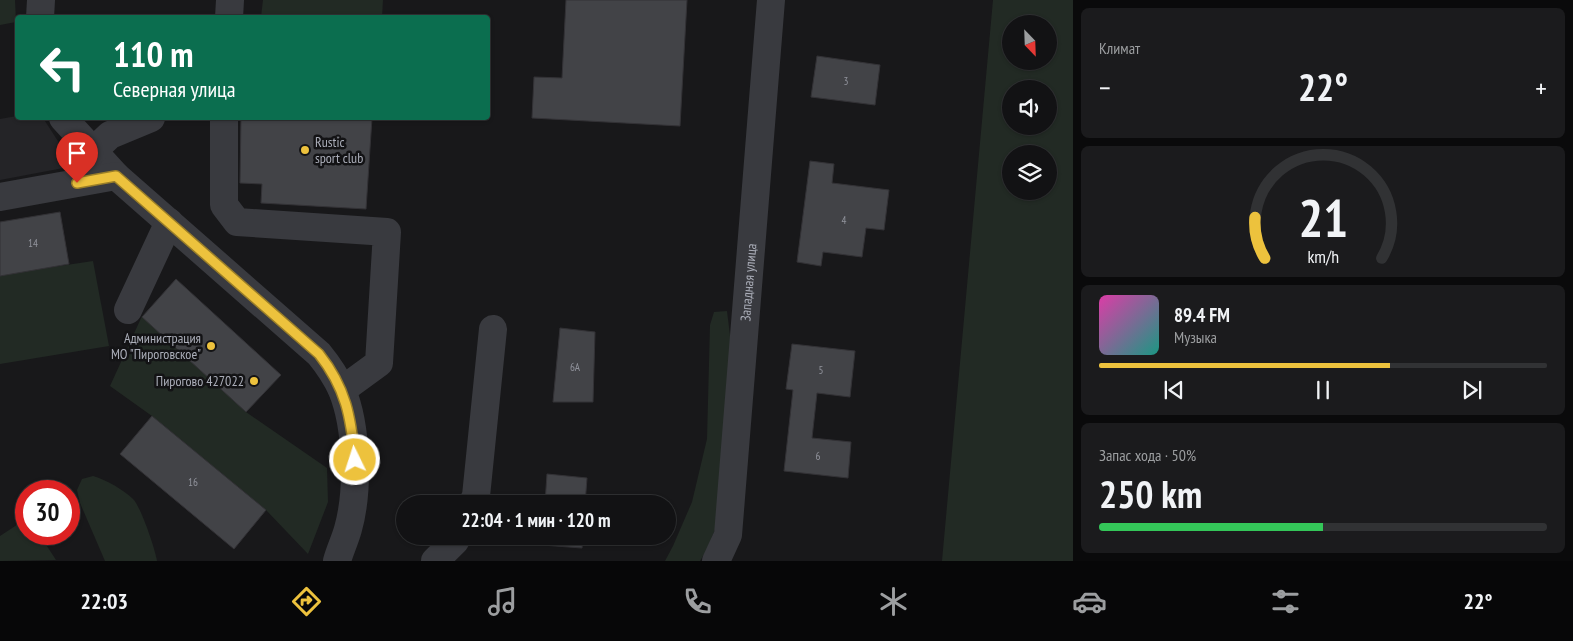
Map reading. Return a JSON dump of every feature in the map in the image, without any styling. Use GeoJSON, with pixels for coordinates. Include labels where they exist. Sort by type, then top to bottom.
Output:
{"type":"FeatureCollection","features":[{"type":"Feature","properties":{"kind":"street"},"geometry":{"type":"LineString","coordinates":[[40,15],[41,0]]}},
{"type":"Feature","properties":{"kind":"street"},"geometry":{"type":"LineString","coordinates":[[229,15],[230,0]]}},
{"type":"Feature","properties":{"kind":"street","name":"Западная улица"},"geometry":{"type":"LineString","coordinates":[[716,561],[728,535],[771,0]]}},
{"type":"Feature","properties":{"kind":"street"},"geometry":{"type":"LineString","coordinates":[[64,120],[116,176],[319,354],[330,368],[342,390],[353,432],[356,474],[348,527],[336,561]]}},
{"type":"Feature","properties":{"kind":"street"},"geometry":{"type":"LineString","coordinates":[[93,151],[110,135],[146,120]]}},
{"type":"Feature","properties":{"kind":"street"},"geometry":{"type":"LineString","coordinates":[[224,120],[224,205],[237,222],[386,232],[378,363],[342,390]]}},
{"type":"Feature","properties":{"kind":"street"},"geometry":{"type":"LineString","coordinates":[[0,197],[116,176]]}},
{"type":"Feature","properties":{"kind":"street"},"geometry":{"type":"LineString","coordinates":[[128,310],[169,222]]}},
{"type":"Feature","properties":{"kind":"street"},"geometry":{"type":"LineString","coordinates":[[476,495],[493,329]]}},
{"type":"Feature","properties":{"kind":"street"},"geometry":{"type":"LineString","coordinates":[[436,561],[451,545]]}},
{"type":"Feature","properties":{"kind":"shaded area"},"geometry":{"type":"Polygon","coordinates":[[[0,0],[15,0],[15,22],[0,25],[0,0]]]}},
{"type":"Feature","properties":{"kind":"shaded area"},"geometry":{"type":"Polygon","coordinates":[[[263,0],[383,0],[382,15],[261,15],[263,0]]]}},
{"type":"Feature","properties":{"kind":"shaded area"},"geometry":{"type":"Polygon","coordinates":[[[993,0],[1073,0],[1073,561],[942,561],[993,0]]]}},
{"type":"Feature","properties":{"kind":"shaded area"},"geometry":{"type":"Polygon","coordinates":[[[15,116],[15,120],[44,120],[74,166],[0,180],[0,119],[15,116]]]}},
{"type":"Feature","properties":{"kind":"shaded area"},"geometry":{"type":"Polygon","coordinates":[[[93,261],[109,346],[0,364],[0,275],[93,261]]]}},
{"type":"Feature","properties":{"kind":"shaded area"},"geometry":{"type":"Polygon","coordinates":[[[727,311],[734,368],[716,527],[700,561],[665,561],[673,545],[676,545],[676,539],[692,502],[707,439],[710,325],[714,312],[727,311]]]}},
{"type":"Feature","properties":{"kind":"shaded area"},"geometry":{"type":"Polygon","coordinates":[[[142,316],[246,412],[327,468],[328,502],[308,554],[266,510],[152,416],[110,386],[142,316]]]}},
{"type":"Feature","properties":{"kind":"shaded area"},"geometry":{"type":"Polygon","coordinates":[[[93,476],[104,480],[133,499],[144,519],[157,561],[105,561],[80,503],[80,483],[82,479],[93,476]]]}},
{"type":"Feature","properties":{"kind":"shaded area"},"geometry":{"type":"Polygon","coordinates":[[[15,526],[15,545],[46,545],[56,560],[0,561],[0,536],[15,526]]]}},
{"type":"Feature","properties":{"kind":"building"},"geometry":{"type":"Polygon","coordinates":[[[566,0],[687,0],[680,126],[532,118],[534,77],[562,78],[566,0]]]}},
{"type":"Feature","properties":{"kind":"building"},"geometry":{"type":"Polygon","coordinates":[[[817,56],[880,65],[875,105],[811,97],[817,56]]]}},
{"type":"Feature","properties":{"kind":"building","name":"Rustic sport club"},"geometry":{"type":"Polygon","coordinates":[[[241,120],[372,120],[366,209],[261,203],[262,184],[240,183],[241,120]]]}},
{"type":"Feature","properties":{"kind":"building"},"geometry":{"type":"Polygon","coordinates":[[[810,161],[834,164],[832,183],[889,190],[884,230],[866,228],[862,257],[823,252],[821,266],[797,262],[810,161]]]}},
{"type":"Feature","properties":{"kind":"building"},"geometry":{"type":"Polygon","coordinates":[[[60,212],[69,264],[0,276],[0,222],[60,212]]]}},
{"type":"Feature","properties":{"kind":"building","name":"Администрация МО \"Пироговское\""},"geometry":{"type":"Polygon","coordinates":[[[176,279],[281,375],[246,412],[142,317],[176,279]]]}},
{"type":"Feature","properties":{"kind":"building"},"geometry":{"type":"Polygon","coordinates":[[[560,328],[595,332],[593,402],[553,402],[560,328]]]}},
{"type":"Feature","properties":{"kind":"building"},"geometry":{"type":"Polygon","coordinates":[[[792,344],[855,351],[850,397],[817,393],[812,438],[851,442],[848,478],[784,471],[793,390],[786,389],[792,344]]]}},
{"type":"Feature","properties":{"kind":"building"},"geometry":{"type":"Polygon","coordinates":[[[152,416],[266,510],[234,549],[120,454],[152,416]]]}},
{"type":"Feature","properties":{"kind":"building"},"geometry":{"type":"Polygon","coordinates":[[[547,474],[587,478],[586,495],[546,495],[547,474]]]}},
{"type":"Feature","properties":{"kind":"building"},"geometry":{"type":"Polygon","coordinates":[[[542,545],[582,545],[582,548],[542,545]]]}},
{"type":"Feature","properties":{"kind":"place","name":"Rustic sport club"},"geometry":{"type":"Point","coordinates":[305,150]}},
{"type":"Feature","properties":{"kind":"place","name":"Администрация МО \"Пироговское\""},"geometry":{"type":"Point","coordinates":[211,346]}},
{"type":"Feature","properties":{"kind":"place","name":"Пирогово 427022"},"geometry":{"type":"Point","coordinates":[254,381]}},
{"type":"Feature","properties":{"kind":"route"},"geometry":{"type":"LineString","coordinates":[[77,183],[116,176],[319,354],[330,368],[342,390],[353,432],[355,460]]}}]}
